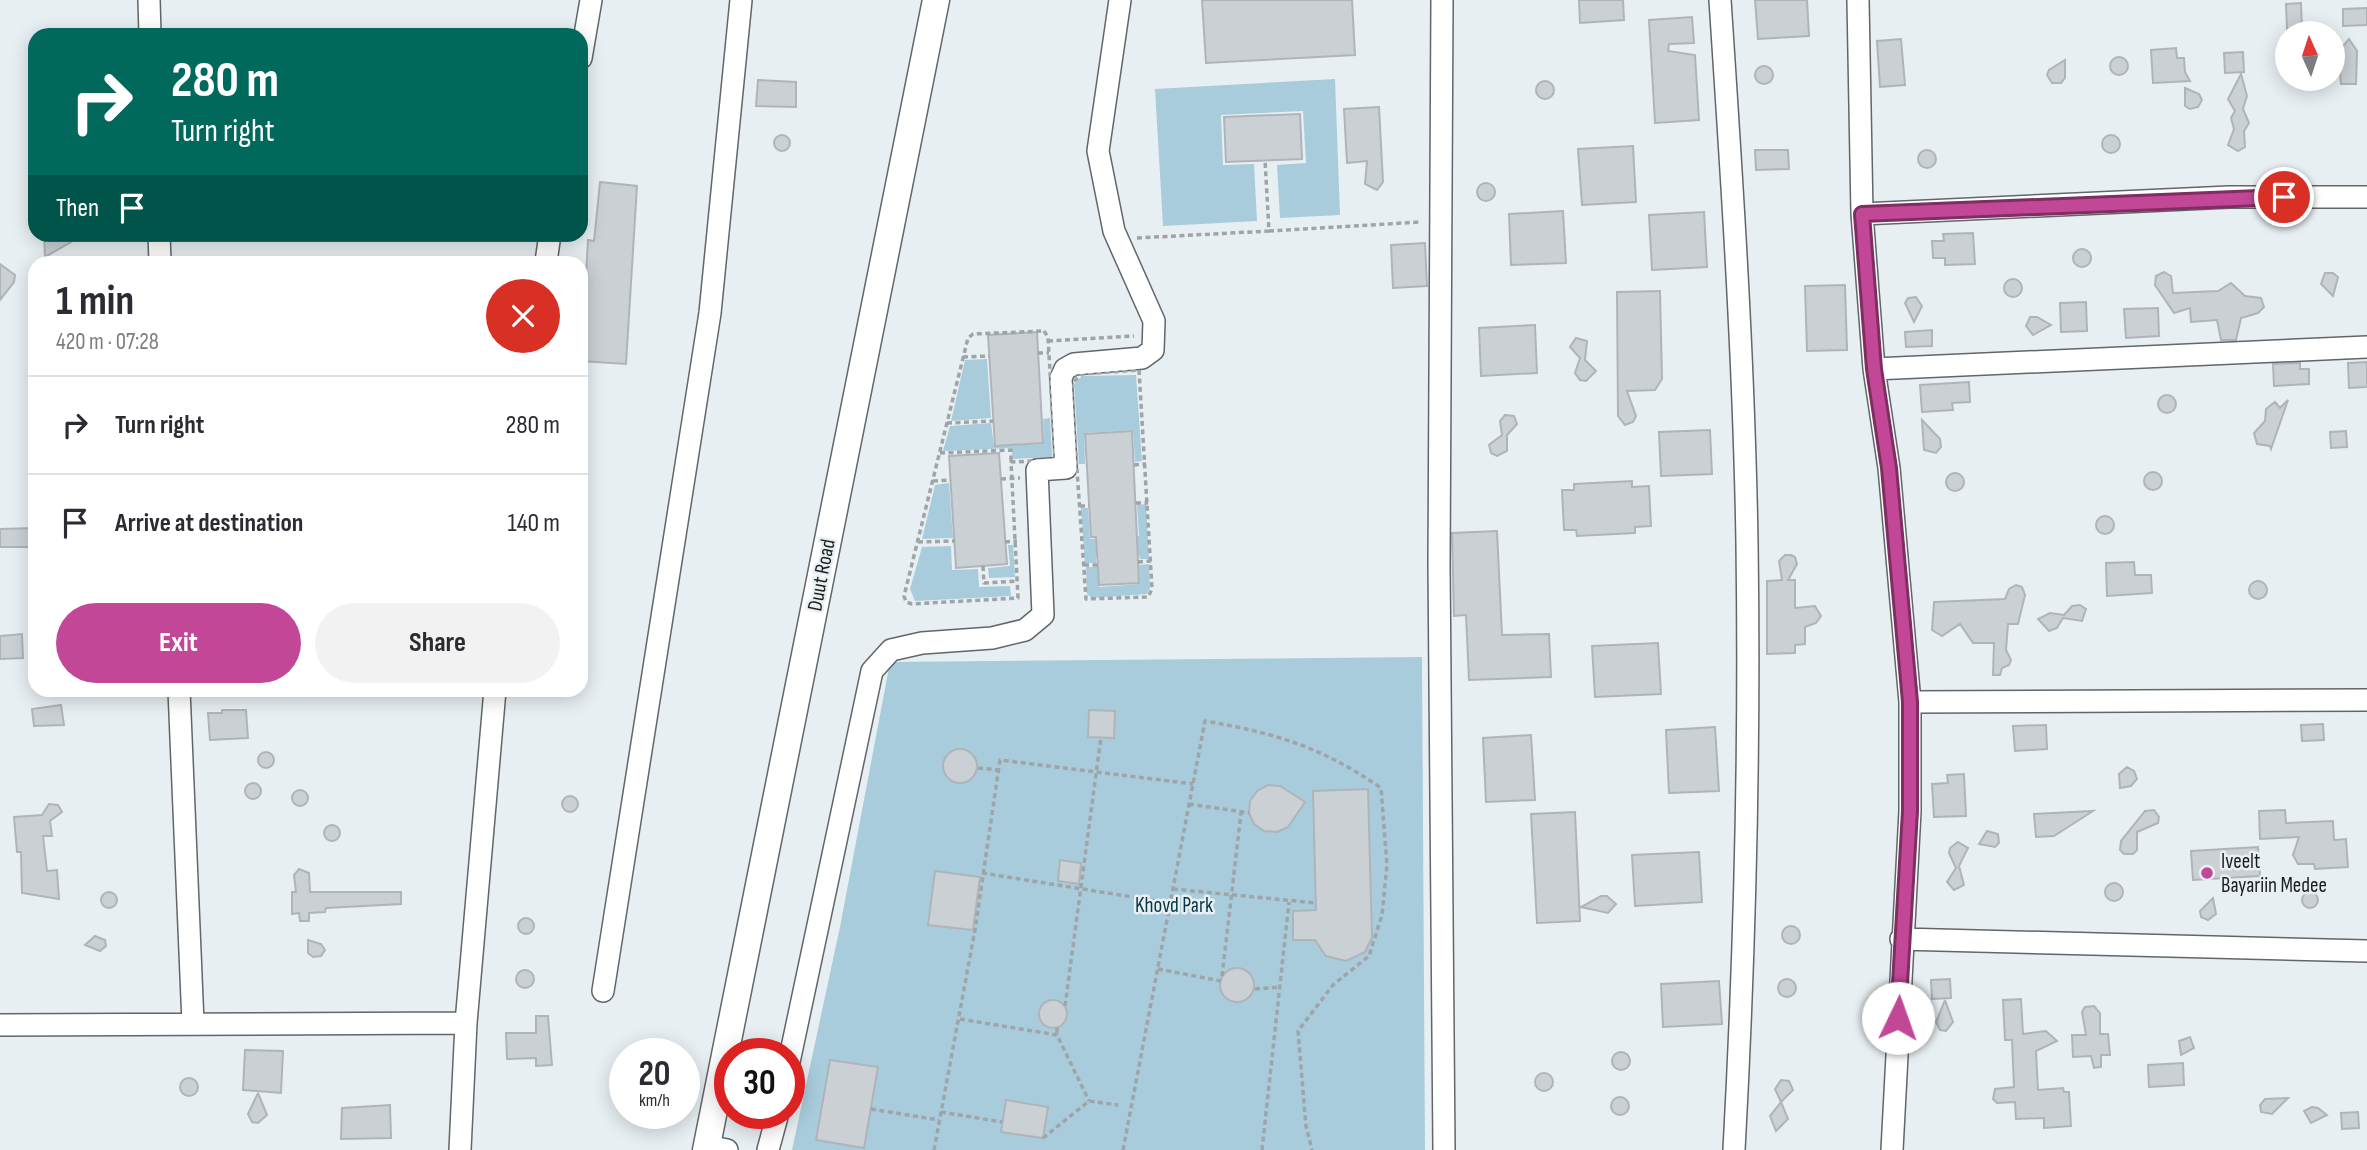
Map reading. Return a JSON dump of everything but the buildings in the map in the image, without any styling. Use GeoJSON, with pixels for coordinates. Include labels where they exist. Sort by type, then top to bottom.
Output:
{"type":"FeatureCollection","features":[{"type":"Feature","properties":{"kind":"main road","name":"Duut Road"},"geometry":{"type":"LineString","coordinates":[[713,1149],[936,0]]}},
{"type":"Feature","properties":{"kind":"street"},"geometry":{"type":"LineString","coordinates":[[149,0],[150,28]]}},
{"type":"Feature","properties":{"kind":"street"},"geometry":{"type":"LineString","coordinates":[[586,28],[591,0]]}},
{"type":"Feature","properties":{"kind":"street"},"geometry":{"type":"LineString","coordinates":[[603,991],[710,313],[741,0]]}},
{"type":"Feature","properties":{"kind":"street"},"geometry":{"type":"LineString","coordinates":[[794,1038],[872,671],[891,650],[922,643],[992,638],[1025,630],[1043,615],[1037,470],[1066,468],[1060,378],[1065,369],[1074,364],[1142,358],[1153,350],[1156,335],[1154,321],[1118,239],[1098,151],[1120,0]]}},
{"type":"Feature","properties":{"kind":"street"},"geometry":{"type":"LineString","coordinates":[[1442,0],[1439,564],[1444,1150]]}},
{"type":"Feature","properties":{"kind":"street"},"geometry":{"type":"LineString","coordinates":[[1720,0],[1733,191],[1747,542],[1746,867],[1734,1150]]}},
{"type":"Feature","properties":{"kind":"street"},"geometry":{"type":"LineString","coordinates":[[1858,0],[1862,214],[1874,369],[1889,468],[1910,702],[1910,811],[1901,939],[1892,1150]]}},
{"type":"Feature","properties":{"kind":"street"},"geometry":{"type":"LineString","coordinates":[[1862,214],[2229,197],[2367,197]]}},
{"type":"Feature","properties":{"kind":"street"},"geometry":{"type":"LineString","coordinates":[[1874,369],[2367,347]]}},
{"type":"Feature","properties":{"kind":"street"},"geometry":{"type":"LineString","coordinates":[[179,697],[193,1023]]}},
{"type":"Feature","properties":{"kind":"street"},"geometry":{"type":"LineString","coordinates":[[460,1150],[466,1023],[494,697]]}},
{"type":"Feature","properties":{"kind":"street"},"geometry":{"type":"LineString","coordinates":[[1910,702],[2367,700]]}},
{"type":"Feature","properties":{"kind":"street"},"geometry":{"type":"LineString","coordinates":[[1901,939],[2367,951]]}},
{"type":"Feature","properties":{"kind":"street"},"geometry":{"type":"LineString","coordinates":[[0,1025],[466,1023]]}},
{"type":"Feature","properties":{"kind":"street"},"geometry":{"type":"LineString","coordinates":[[768,1150],[774,1129]]}},
{"type":"Feature","properties":{"kind":"path"},"geometry":{"type":"LineString","coordinates":[[1265,160],[1269,231]]}},
{"type":"Feature","properties":{"kind":"path"},"geometry":{"type":"LineString","coordinates":[[1118,239],[1441,221]]}},
{"type":"Feature","properties":{"kind":"path"},"geometry":{"type":"LineString","coordinates":[[940,453],[1011,450],[1011,462],[1018,598],[912,604],[904,596],[968,338],[973,334],[1044,331],[1048,341],[1055,460],[1011,462]]}},
{"type":"Feature","properties":{"kind":"path"},"geometry":{"type":"LineString","coordinates":[[1048,341],[1156,335]]}},
{"type":"Feature","properties":{"kind":"path"},"geometry":{"type":"LineString","coordinates":[[1038,353],[1049,353]]}},
{"type":"Feature","properties":{"kind":"path"},"geometry":{"type":"LineString","coordinates":[[963,357],[989,356]]}},
{"type":"Feature","properties":{"kind":"path"},"geometry":{"type":"LineString","coordinates":[[1139,370],[1146,464],[1152,589],[1148,597],[1086,599],[1071,384],[1075,378],[1083,374],[1139,370]]}},
{"type":"Feature","properties":{"kind":"path"},"geometry":{"type":"LineString","coordinates":[[947,423],[993,421]]}},
{"type":"Feature","properties":{"kind":"path"},"geometry":{"type":"LineString","coordinates":[[1134,464],[1146,464]]}},
{"type":"Feature","properties":{"kind":"path"},"geometry":{"type":"LineString","coordinates":[[933,481],[951,480]]}},
{"type":"Feature","properties":{"kind":"path"},"geometry":{"type":"LineString","coordinates":[[1136,503],[1148,503]]}},
{"type":"Feature","properties":{"kind":"path"},"geometry":{"type":"LineString","coordinates":[[1080,506],[1089,506]]}},
{"type":"Feature","properties":{"kind":"path"},"geometry":{"type":"LineString","coordinates":[[918,542],[955,541]]}},
{"type":"Feature","properties":{"kind":"path"},"geometry":{"type":"LineString","coordinates":[[1138,562],[1151,561]]}},
{"type":"Feature","properties":{"kind":"path"},"geometry":{"type":"LineString","coordinates":[[1084,565],[1098,565]]}},
{"type":"Feature","properties":{"kind":"path"},"geometry":{"type":"LineString","coordinates":[[983,566],[984,583],[1042,579]]}},
{"type":"Feature","properties":{"kind":"path"},"geometry":{"type":"LineString","coordinates":[[1123,1150],[1205,721],[1246,728],[1311,747],[1345,764],[1381,788],[1387,865],[1382,915],[1369,956],[1333,985],[1298,1031],[1306,1126],[1312,1150]]}},
{"type":"Feature","properties":{"kind":"path"},"geometry":{"type":"LineString","coordinates":[[1065,1006],[1101,737]]}},
{"type":"Feature","properties":{"kind":"path"},"geometry":{"type":"LineString","coordinates":[[934,1150],[960,1019],[1000,760],[1193,784]]}},
{"type":"Feature","properties":{"kind":"path"},"geometry":{"type":"LineString","coordinates":[[978,768],[998,770]]}},
{"type":"Feature","properties":{"kind":"path"},"geometry":{"type":"LineString","coordinates":[[1189,804],[1249,813]]}},
{"type":"Feature","properties":{"kind":"path"},"geometry":{"type":"LineString","coordinates":[[1158,969],[1222,978],[1241,813]]}},
{"type":"Feature","properties":{"kind":"path"},"geometry":{"type":"LineString","coordinates":[[982,873],[1158,901]]}},
{"type":"Feature","properties":{"kind":"path"},"geometry":{"type":"LineString","coordinates":[[1173,889],[1316,903]]}},
{"type":"Feature","properties":{"kind":"path"},"geometry":{"type":"LineString","coordinates":[[1262,1150],[1289,902]]}},
{"type":"Feature","properties":{"kind":"path"},"geometry":{"type":"LineString","coordinates":[[1255,989],[1281,987]]}},
{"type":"Feature","properties":{"kind":"path"},"geometry":{"type":"LineString","coordinates":[[960,1019],[1057,1035]]}},
{"type":"Feature","properties":{"kind":"path"},"geometry":{"type":"LineString","coordinates":[[1057,1028],[1057,1035],[1088,1101]]}},
{"type":"Feature","properties":{"kind":"path"},"geometry":{"type":"LineString","coordinates":[[1043,1138],[1088,1101],[1118,1105]]}},
{"type":"Feature","properties":{"kind":"path"},"geometry":{"type":"LineString","coordinates":[[871,1109],[939,1120]]}},
{"type":"Feature","properties":{"kind":"path"},"geometry":{"type":"LineString","coordinates":[[941,1112],[1002,1122]]}},
{"type":"Feature","properties":{"kind":"green space"},"geometry":{"type":"Polygon","coordinates":[[[1335,79],[1340,215],[1280,218],[1277,165],[1306,163],[1303,111],[1221,115],[1223,165],[1254,164],[1257,221],[1163,226],[1155,89],[1335,79]]]}},
{"type":"Feature","properties":{"kind":"green space"},"geometry":{"type":"Polygon","coordinates":[[[987,359],[991,418],[951,421],[965,360],[987,359]]]}},
{"type":"Feature","properties":{"kind":"green space"},"geometry":{"type":"Polygon","coordinates":[[[1136,375],[1142,461],[1135,462],[1133,430],[1084,433],[1085,464],[1079,464],[1074,384],[1082,376],[1136,375]]]}},
{"type":"Feature","properties":{"kind":"green space"},"geometry":{"type":"Polygon","coordinates":[[[1050,418],[1052,457],[1013,459],[1011,448],[943,451],[950,426],[991,423],[994,446],[1044,444],[1043,419],[1050,418]]]}},
{"type":"Feature","properties":{"kind":"green space"},"geometry":{"type":"Polygon","coordinates":[[[949,483],[953,538],[922,539],[935,485],[949,483]]]}},
{"type":"Feature","properties":{"kind":"green space"},"geometry":{"type":"Polygon","coordinates":[[[1146,504],[1149,559],[1140,559],[1139,555],[1096,557],[1096,563],[1085,563],[1081,508],[1088,508],[1090,539],[1139,536],[1137,505],[1146,504]]]}},
{"type":"Feature","properties":{"kind":"green space"},"geometry":{"type":"Polygon","coordinates":[[[1008,545],[1013,545],[1015,577],[989,578],[988,568],[1010,566],[1008,545]]]}},
{"type":"Feature","properties":{"kind":"green space"},"geometry":{"type":"Polygon","coordinates":[[[951,546],[952,570],[978,569],[979,587],[1010,586],[1011,596],[915,601],[910,589],[922,547],[951,546]]]}},
{"type":"Feature","properties":{"kind":"green space"},"geometry":{"type":"Polygon","coordinates":[[[1149,564],[1150,588],[1147,594],[1092,598],[1087,594],[1086,567],[1097,567],[1099,587],[1140,584],[1139,565],[1149,564]]]}},
{"type":"Feature","properties":{"kind":"green space","name":"Khovd Park"},"geometry":{"type":"Polygon","coordinates":[[[1422,657],[1425,1150],[792,1150],[797,1129],[805,1129],[805,1090],[840,927],[890,662],[1422,657]]]}},
{"type":"Feature","properties":{"kind":"place","name":"Iveelt Bayariin Medee"},"geometry":{"type":"Point","coordinates":[2207,873]}},
{"type":"Feature","properties":{"kind":"route"},"geometry":{"type":"LineString","coordinates":[[1898,1018],[1910,811],[1910,702],[1889,468],[1874,369],[1862,214],[2229,197],[2284,197]]}}]}
